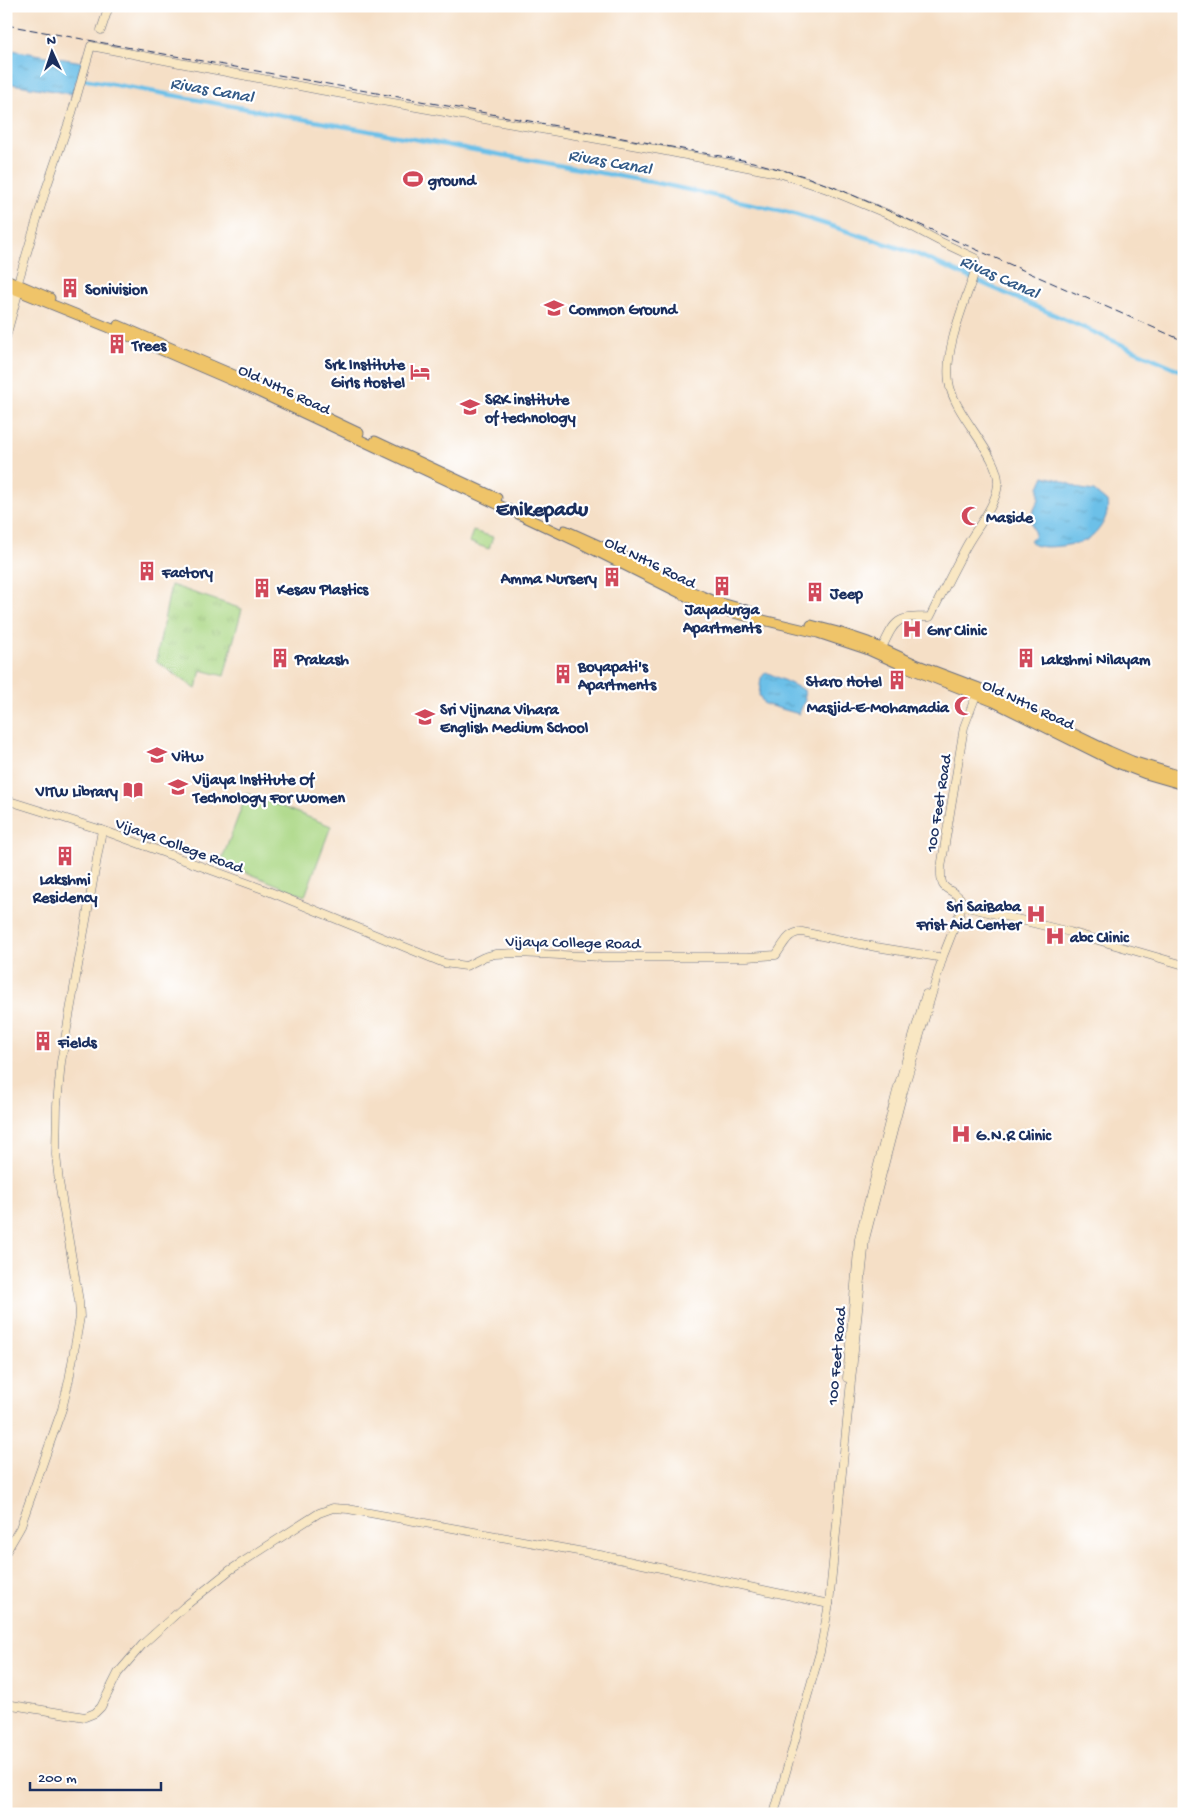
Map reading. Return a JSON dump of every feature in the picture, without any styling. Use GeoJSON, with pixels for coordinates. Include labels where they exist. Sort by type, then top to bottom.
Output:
{"type":"FeatureCollection","features":[{"type":"Feature","properties":{"kind":"main road","name":"Old NH16 Road"},"geometry":{"type":"LineString","coordinates":[[6,280],[15,286],[254,390],[580,543],[690,598],[729,612],[845,641],[978,691],[1115,762],[1146,774],[1184,784]]}},
{"type":"Feature","properties":{"kind":"main road","name":"Old NH16 Road"},"geometry":{"type":"LineString","coordinates":[[15,286],[134,331],[254,383],[645,566],[688,590],[714,601],[758,614],[838,632],[882,648],[1132,761],[1184,777]]}},
{"type":"Feature","properties":{"kind":"street"},"geometry":{"type":"LineString","coordinates":[[101,30],[109,6]]}},
{"type":"Feature","properties":{"kind":"street"},"geometry":{"type":"LineString","coordinates":[[6,312],[74,108],[91,46],[320,90],[660,150],[782,174],[827,189],[890,215],[975,258],[976,268],[955,329],[948,381],[951,393],[996,469],[997,489],[930,617],[908,617],[900,620],[893,627],[882,648]]}},
{"type":"Feature","properties":{"kind":"street"},"geometry":{"type":"LineString","coordinates":[[6,337],[15,286]]}},
{"type":"Feature","properties":{"kind":"street","name":"100 Feet Road"},"geometry":{"type":"LineString","coordinates":[[774,1814],[820,1652],[865,1240],[903,1092],[943,956],[960,913],[960,898],[944,887],[941,868],[964,727],[978,691]]}},
{"type":"Feature","properties":{"kind":"street"},"geometry":{"type":"LineString","coordinates":[[6,800],[102,830],[61,1062],[57,1105],[56,1155],[58,1182],[80,1301],[80,1317],[62,1409],[20,1528],[6,1552]]}},
{"type":"Feature","properties":{"kind":"street","name":"Vijaya College Road"},"geometry":{"type":"LineString","coordinates":[[102,830],[263,888],[417,953],[458,965],[466,966],[484,957],[511,953],[603,957],[747,957],[776,955],[789,936],[795,932],[938,957]]}},
{"type":"Feature","properties":{"kind":"street"},"geometry":{"type":"LineString","coordinates":[[959,906],[1070,932],[1184,964]]}},
{"type":"Feature","properties":{"kind":"street","name":"100 Feet Road"},"geometry":{"type":"LineString","coordinates":[[769,1814],[817,1650],[826,1604],[859,1239],[898,1087],[938,957],[959,906]]}},
{"type":"Feature","properties":{"kind":"street"},"geometry":{"type":"LineString","coordinates":[[6,1704],[85,1717],[95,1713],[118,1672],[143,1644],[184,1608],[230,1570],[319,1513],[333,1508],[348,1509],[600,1555],[826,1604]]}},
{"type":"Feature","properties":{"kind":"green space"},"geometry":{"type":"Polygon","coordinates":[[[473,531],[493,537],[489,549],[469,542],[473,531]]]}},
{"type":"Feature","properties":{"kind":"green space"},"geometry":{"type":"Polygon","coordinates":[[[171,585],[242,609],[224,676],[201,670],[196,689],[156,661],[171,585]]]}},
{"type":"Feature","properties":{"kind":"green space"},"geometry":{"type":"Polygon","coordinates":[[[247,793],[331,826],[305,896],[221,862],[247,793]]]}},
{"type":"Feature","properties":{"kind":"water"},"geometry":{"type":"Polygon","coordinates":[[[6,49],[82,62],[72,94],[6,83],[6,49]]]}},
{"type":"Feature","properties":{"kind":"water"},"geometry":{"type":"Polygon","coordinates":[[[1044,476],[1060,480],[1081,489],[1094,491],[1107,502],[1106,517],[1097,532],[1089,539],[1054,547],[1035,545],[1030,540],[1035,535],[1030,518],[1039,499],[1039,487],[1044,476]]]}},
{"type":"Feature","properties":{"kind":"water"},"geometry":{"type":"Polygon","coordinates":[[[766,672],[804,690],[805,700],[799,714],[764,704],[759,695],[761,678],[766,672]]]}},
{"type":"Feature","properties":{"kind":"waterway","name":"Rivas Canal"},"geometry":{"type":"LineString","coordinates":[[72,77],[662,184],[788,212],[914,253],[1184,372]]}},
{"type":"Feature","properties":{"kind":"railway"},"geometry":{"type":"LineString","coordinates":[[6,25],[753,162],[804,176],[841,190],[1184,341]]}},
{"type":"Feature","properties":{"kind":"place","name":"ground"},"geometry":{"type":"Point","coordinates":[413,179]}},
{"type":"Feature","properties":{"kind":"place","name":"Sonivision"},"geometry":{"type":"Point","coordinates":[70,288]}},
{"type":"Feature","properties":{"kind":"place","name":"Common Ground"},"geometry":{"type":"Point","coordinates":[554,308]}},
{"type":"Feature","properties":{"kind":"place","name":"Trees"},"geometry":{"type":"Point","coordinates":[117,344]}},
{"type":"Feature","properties":{"kind":"place","name":"Srk Institute Girls Hostel"},"geometry":{"type":"Point","coordinates":[420,372]}},
{"type":"Feature","properties":{"kind":"place","name":"SRK institute of technology"},"geometry":{"type":"Point","coordinates":[470,407]}},
{"type":"Feature","properties":{"kind":"place","name":"Maside"},"geometry":{"type":"Point","coordinates":[971,516]}},
{"type":"Feature","properties":{"kind":"place","name":"Factory"},"geometry":{"type":"Point","coordinates":[147,571]}},
{"type":"Feature","properties":{"kind":"place","name":"Amma Nursery"},"geometry":{"type":"Point","coordinates":[612,577]}},
{"type":"Feature","properties":{"kind":"place","name":"Jayadurga Apartments"},"geometry":{"type":"Point","coordinates":[722,586]}},
{"type":"Feature","properties":{"kind":"place","name":"Kesav Plastics"},"geometry":{"type":"Point","coordinates":[262,588]}},
{"type":"Feature","properties":{"kind":"place","name":"Jeep"},"geometry":{"type":"Point","coordinates":[815,592]}},
{"type":"Feature","properties":{"kind":"place","name":"Gnr Clinic"},"geometry":{"type":"Point","coordinates":[912,629]}},
{"type":"Feature","properties":{"kind":"place","name":"Prakash"},"geometry":{"type":"Point","coordinates":[280,658]}},
{"type":"Feature","properties":{"kind":"place","name":"Lakshmi Nilayam"},"geometry":{"type":"Point","coordinates":[1026,658]}},
{"type":"Feature","properties":{"kind":"place","name":"Boyapati's Apartments"},"geometry":{"type":"Point","coordinates":[563,674]}},
{"type":"Feature","properties":{"kind":"place","name":"Staro Hotel"},"geometry":{"type":"Point","coordinates":[897,680]}},
{"type":"Feature","properties":{"kind":"place","name":"Masjid-E-Mohamadia"},"geometry":{"type":"Point","coordinates":[964,706]}},
{"type":"Feature","properties":{"kind":"place","name":"Sri Vijnana Vihara English Medium School"},"geometry":{"type":"Point","coordinates":[425,717]}},
{"type":"Feature","properties":{"kind":"place","name":"Vitw"},"geometry":{"type":"Point","coordinates":[157,755]}},
{"type":"Feature","properties":{"kind":"place","name":"Vijaya Institute Of Technology For Women"},"geometry":{"type":"Point","coordinates":[178,787]}},
{"type":"Feature","properties":{"kind":"place","name":"VITW Library"},"geometry":{"type":"Point","coordinates":[133,790]}},
{"type":"Feature","properties":{"kind":"place","name":"Lakshmi Residency"},"geometry":{"type":"Point","coordinates":[65,856]}},
{"type":"Feature","properties":{"kind":"place","name":"Sri SaiBaba Frist Aid Center"},"geometry":{"type":"Point","coordinates":[1036,914]}},
{"type":"Feature","properties":{"kind":"place","name":"abc Clinic"},"geometry":{"type":"Point","coordinates":[1055,936]}},
{"type":"Feature","properties":{"kind":"place","name":"Fields"},"geometry":{"type":"Point","coordinates":[43,1041]}},
{"type":"Feature","properties":{"kind":"place","name":"G.N.R Clinic"},"geometry":{"type":"Point","coordinates":[961,1134]}},
{"type":"Feature","properties":{"kind":"district","name":"Enikepadu"},"geometry":{"type":"Point","coordinates":[542,508]}}]}
